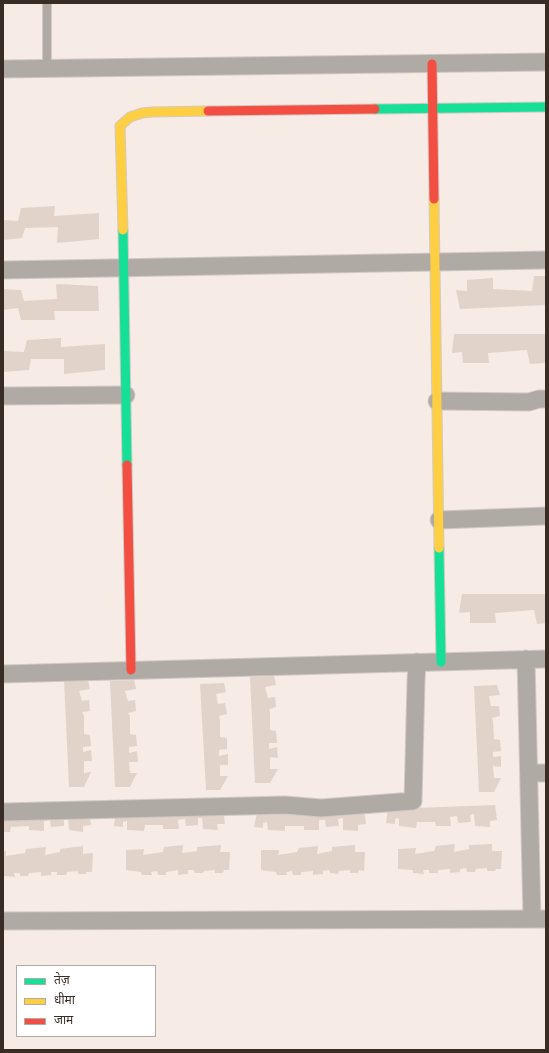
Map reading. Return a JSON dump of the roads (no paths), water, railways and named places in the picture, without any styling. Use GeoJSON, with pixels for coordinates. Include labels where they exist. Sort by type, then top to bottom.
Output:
{"type":"FeatureCollection","features":[{"type":"Feature","properties":{"kind":"street"},"geometry":{"type":"LineString","coordinates":[[3,70],[47,68],[546,62]]}},
{"type":"Feature","properties":{"kind":"street"},"geometry":{"type":"LineString","coordinates":[[432,64],[440,662]]}},
{"type":"Feature","properties":{"kind":"street"},"geometry":{"type":"LineString","coordinates":[[131,670],[120,126],[125,119],[135,115],[152,112],[546,107]]}},
{"type":"Feature","properties":{"kind":"street"},"geometry":{"type":"LineString","coordinates":[[3,270],[546,260]]}},
{"type":"Feature","properties":{"kind":"street"},"geometry":{"type":"LineString","coordinates":[[3,396],[126,394]]}},
{"type":"Feature","properties":{"kind":"street"},"geometry":{"type":"LineString","coordinates":[[437,401],[529,402],[539,399],[546,399]]}},
{"type":"Feature","properties":{"kind":"street"},"geometry":{"type":"LineString","coordinates":[[439,520],[546,516]]}},
{"type":"Feature","properties":{"kind":"street"},"geometry":{"type":"LineString","coordinates":[[3,674],[546,659]]}},
{"type":"Feature","properties":{"kind":"street"},"geometry":{"type":"LineString","coordinates":[[3,921],[539,919],[528,773],[526,660]]}},
{"type":"Feature","properties":{"kind":"street"},"geometry":{"type":"LineString","coordinates":[[3,812],[285,805],[321,808],[413,802],[417,662]]}},
{"type":"Feature","properties":{"kind":"street"},"geometry":{"type":"LineString","coordinates":[[528,773],[546,773]]}},
{"type":"Feature","properties":{"kind":"lane"},"geometry":{"type":"LineString","coordinates":[[47,3],[47,68]]}}]}
